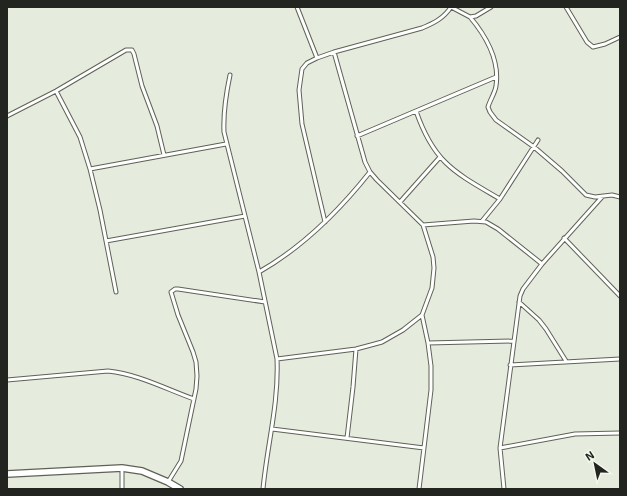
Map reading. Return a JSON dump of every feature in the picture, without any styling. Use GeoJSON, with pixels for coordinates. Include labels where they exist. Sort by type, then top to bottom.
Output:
{"type":"FeatureCollection","features":[{"type":"Feature","properties":{"kind":"street"},"geometry":{"type":"LineString","coordinates":[[7,474],[122,468],[142,471],[180,489]]}},
{"type":"Feature","properties":{"kind":"lane"},"geometry":{"type":"LineString","coordinates":[[297,7],[317,58]]}},
{"type":"Feature","properties":{"kind":"lane"},"geometry":{"type":"LineString","coordinates":[[325,222],[302,124],[299,90],[302,69],[307,63],[334,52],[434,24],[444,16],[451,7],[470,17],[482,31],[489,43],[493,56],[496,77],[495,91],[488,107],[496,120],[522,137],[583,193],[591,197],[612,195],[620,197]]}},
{"type":"Feature","properties":{"kind":"lane"},"geometry":{"type":"LineString","coordinates":[[470,17],[476,16],[490,7]]}},
{"type":"Feature","properties":{"kind":"lane"},"geometry":{"type":"LineString","coordinates":[[566,7],[587,42],[593,47],[605,44],[620,37]]}},
{"type":"Feature","properties":{"kind":"lane"},"geometry":{"type":"LineString","coordinates":[[7,116],[56,91],[126,50],[132,50],[142,86],[158,126],[164,155]]}},
{"type":"Feature","properties":{"kind":"lane"},"geometry":{"type":"LineString","coordinates":[[277,359],[356,349],[382,342],[403,330],[422,315],[432,288],[434,268],[430,246],[423,225],[370,172],[365,162],[357,136],[334,52]]}},
{"type":"Feature","properties":{"kind":"lane"},"geometry":{"type":"LineString","coordinates":[[230,75],[223,117],[226,144],[259,272],[277,359],[277,385],[263,489]]}},
{"type":"Feature","properties":{"kind":"lane"},"geometry":{"type":"LineString","coordinates":[[357,136],[496,77]]}},
{"type":"Feature","properties":{"kind":"lane"},"geometry":{"type":"LineString","coordinates":[[56,91],[80,137],[90,169],[116,292]]}},
{"type":"Feature","properties":{"kind":"lane"},"geometry":{"type":"LineString","coordinates":[[416,110],[428,140],[450,168],[465,179],[500,199]]}},
{"type":"Feature","properties":{"kind":"lane"},"geometry":{"type":"LineString","coordinates":[[482,221],[500,199],[538,140]]}},
{"type":"Feature","properties":{"kind":"lane"},"geometry":{"type":"LineString","coordinates":[[90,169],[226,144]]}},
{"type":"Feature","properties":{"kind":"lane"},"geometry":{"type":"LineString","coordinates":[[400,202],[440,157]]}},
{"type":"Feature","properties":{"kind":"lane"},"geometry":{"type":"LineString","coordinates":[[259,272],[291,251],[325,222],[370,172]]}},
{"type":"Feature","properties":{"kind":"lane"},"geometry":{"type":"LineString","coordinates":[[504,489],[500,448],[519,302],[523,289],[564,238],[602,197]]}},
{"type":"Feature","properties":{"kind":"lane"},"geometry":{"type":"LineString","coordinates":[[106,242],[245,216]]}},
{"type":"Feature","properties":{"kind":"lane"},"geometry":{"type":"LineString","coordinates":[[423,225],[482,221],[498,229],[542,264]]}},
{"type":"Feature","properties":{"kind":"lane"},"geometry":{"type":"LineString","coordinates":[[564,238],[620,296]]}},
{"type":"Feature","properties":{"kind":"lane"},"geometry":{"type":"LineString","coordinates":[[168,482],[181,460],[194,399],[197,376],[196,362],[171,292],[178,289],[265,302]]}},
{"type":"Feature","properties":{"kind":"lane"},"geometry":{"type":"LineString","coordinates":[[519,302],[539,320],[566,361]]}},
{"type":"Feature","properties":{"kind":"lane"},"geometry":{"type":"LineString","coordinates":[[418,489],[431,390],[431,366],[422,315]]}},
{"type":"Feature","properties":{"kind":"lane"},"geometry":{"type":"LineString","coordinates":[[428,343],[514,341]]}},
{"type":"Feature","properties":{"kind":"lane"},"geometry":{"type":"LineString","coordinates":[[347,438],[356,349]]}},
{"type":"Feature","properties":{"kind":"lane"},"geometry":{"type":"LineString","coordinates":[[510,365],[620,359]]}},
{"type":"Feature","properties":{"kind":"lane"},"geometry":{"type":"LineString","coordinates":[[7,380],[108,371],[120,372],[194,399]]}},
{"type":"Feature","properties":{"kind":"lane"},"geometry":{"type":"LineString","coordinates":[[272,429],[424,448]]}},
{"type":"Feature","properties":{"kind":"lane"},"geometry":{"type":"LineString","coordinates":[[500,448],[575,434],[620,433]]}},
{"type":"Feature","properties":{"kind":"lane"},"geometry":{"type":"LineString","coordinates":[[122,468],[122,489]]}}]}
